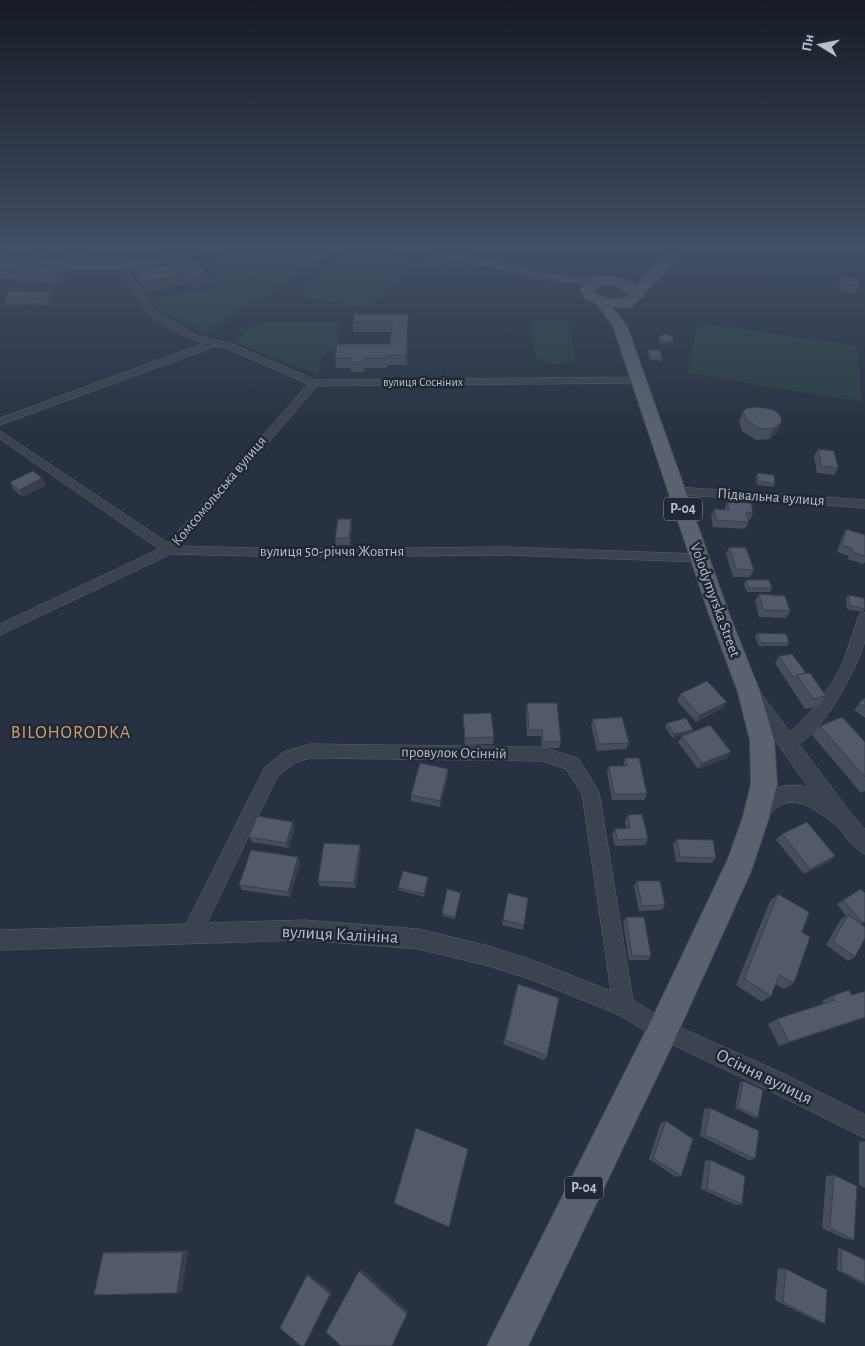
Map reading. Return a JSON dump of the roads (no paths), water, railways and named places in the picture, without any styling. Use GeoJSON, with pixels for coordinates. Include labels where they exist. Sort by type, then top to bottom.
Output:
{"type":"FeatureCollection","features":[{"type":"Feature","properties":{"kind":"main road","name":"Volodymyrska Street"},"geometry":{"type":"LineString","coordinates":[[608,311],[620,326],[719,614],[749,692]]}},
{"type":"Feature","properties":{"kind":"main road"},"geometry":{"type":"LineString","coordinates":[[620,326],[623,311]]}},
{"type":"Feature","properties":{"kind":"main road","name":"Р-04"},"geometry":{"type":"LineString","coordinates":[[507,1346],[663,1030],[741,862],[756,817],[764,784],[762,749],[749,692]]}},
{"type":"Feature","properties":{"kind":"street","name":"вулиця Сосніних"},"geometry":{"type":"LineString","coordinates":[[151,311],[156,316],[195,338],[229,346],[314,382],[639,380]]}},
{"type":"Feature","properties":{"kind":"street"},"geometry":{"type":"LineString","coordinates":[[0,422],[214,343]]}},
{"type":"Feature","properties":{"kind":"street","name":"Комсомольська вулиця"},"geometry":{"type":"LineString","coordinates":[[0,630],[169,550],[314,382]]}},
{"type":"Feature","properties":{"kind":"street"},"geometry":{"type":"LineString","coordinates":[[0,434],[169,550]]}},
{"type":"Feature","properties":{"kind":"street","name":"Підвальна вулиця"},"geometry":{"type":"LineString","coordinates":[[677,491],[865,504]]}},
{"type":"Feature","properties":{"kind":"street","name":"вулиця 50-річчя Жовтня"},"geometry":{"type":"LineString","coordinates":[[169,550],[294,552],[506,551],[700,558]]}},
{"type":"Feature","properties":{"kind":"street"},"geometry":{"type":"LineString","coordinates":[[787,743],[797,736],[813,719],[843,678],[865,618]]}},
{"type":"Feature","properties":{"kind":"street","name":"Volodymyrska Street"},"geometry":{"type":"LineString","coordinates":[[749,692],[846,823],[865,844]]}},
{"type":"Feature","properties":{"kind":"street","name":"провулок Осінній"},"geometry":{"type":"LineString","coordinates":[[191,935],[271,772],[290,757],[311,751],[541,754],[572,764],[590,792],[624,1006]]}},
{"type":"Feature","properties":{"kind":"street"},"geometry":{"type":"LineString","coordinates":[[756,817],[773,799],[787,793],[805,795],[830,810],[846,823]]}},
{"type":"Feature","properties":{"kind":"street","name":"вулиця Калініна"},"geometry":{"type":"LineString","coordinates":[[0,940],[304,930],[418,939],[489,956],[526,968],[624,1006],[663,1030]]}},
{"type":"Feature","properties":{"kind":"street","name":"Осіння вулиця"},"geometry":{"type":"LineString","coordinates":[[663,1030],[774,1081],[865,1126]]}},
{"type":"Feature","properties":{"kind":"district","name":"BILOHORODKA"},"geometry":{"type":"Point","coordinates":[71,733]}}]}
